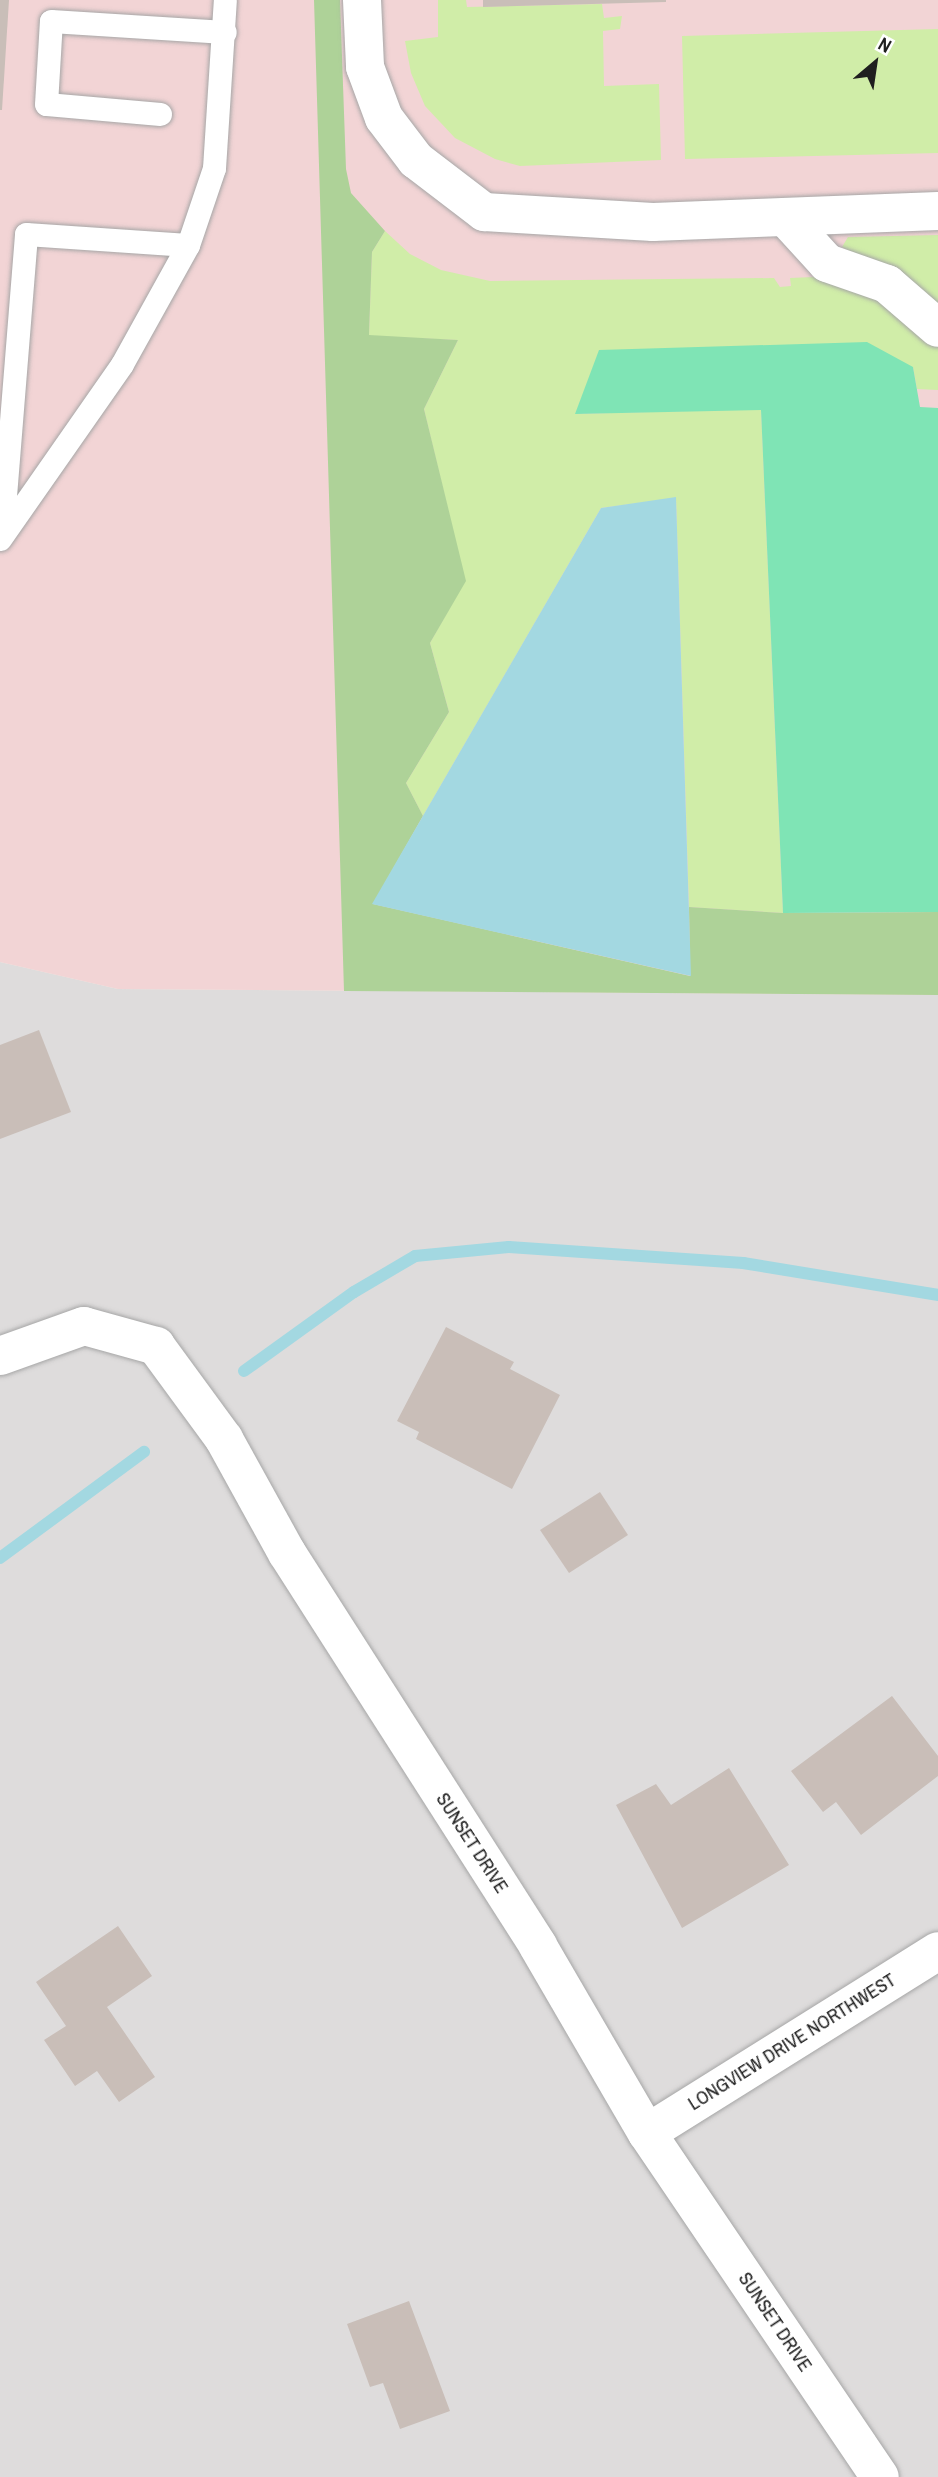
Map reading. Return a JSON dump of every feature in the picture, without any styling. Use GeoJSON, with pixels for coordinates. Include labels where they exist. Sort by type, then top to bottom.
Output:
{"type":"FeatureCollection","features":[{"type":"Feature","properties":{"kind":"street"},"geometry":{"type":"LineString","coordinates":[[362,0],[365,67],[384,118],[416,160],[484,212],[653,222],[938,211]]}},
{"type":"Feature","properties":{"kind":"street"},"geometry":{"type":"LineString","coordinates":[[785,217],[827,263],[887,284],[938,328]]}},
{"type":"Feature","properties":{"kind":"street","name":"SUNSET DRIVE"},"geometry":{"type":"LineString","coordinates":[[0,1356],[84,1326],[156,1346],[224,1439],[287,1553],[538,1946],[647,2133],[880,2477]]}},
{"type":"Feature","properties":{"kind":"street","name":"LONGVIEW DRIVE NORTHWEST"},"geometry":{"type":"LineString","coordinates":[[647,2133],[938,1951]]}},
{"type":"Feature","properties":{"kind":"lane"},"geometry":{"type":"LineString","coordinates":[[1,537],[122,364],[188,245],[214,168],[225,0]]}},
{"type":"Feature","properties":{"kind":"lane"},"geometry":{"type":"LineString","coordinates":[[160,114],[46,104],[51,21],[225,32]]}},
{"type":"Feature","properties":{"kind":"lane"},"geometry":{"type":"LineString","coordinates":[[1,537],[26,234],[188,245]]}},
{"type":"Feature","properties":{"kind":"shaded area"},"geometry":{"type":"Polygon","coordinates":[[[0,0],[938,0],[938,995],[118,989],[0,962],[0,0]]]}},
{"type":"Feature","properties":{"kind":"shaded area"},"geometry":{"type":"Polygon","coordinates":[[[0,962],[118,989],[938,995],[938,2477],[0,2477],[0,962]]]}},
{"type":"Feature","properties":{"kind":"green space"},"geometry":{"type":"Polygon","coordinates":[[[314,0],[340,0],[346,169],[351,193],[385,231],[372,252],[369,335],[458,340],[424,409],[466,581],[430,643],[449,712],[406,783],[423,816],[373,904],[690,976],[689,907],[783,913],[938,912],[938,995],[344,991],[314,0]]]}},
{"type":"Feature","properties":{"kind":"green space"},"geometry":{"type":"Polygon","coordinates":[[[438,0],[466,0],[467,7],[602,4],[604,18],[622,16],[620,29],[603,31],[604,86],[659,84],[661,160],[520,166],[495,159],[455,138],[425,106],[411,73],[405,41],[438,37],[438,0]]]}},
{"type":"Feature","properties":{"kind":"green space"},"geometry":{"type":"Polygon","coordinates":[[[938,29],[938,153],[685,159],[682,36],[938,29]]]}},
{"type":"Feature","properties":{"kind":"green space"},"geometry":{"type":"Polygon","coordinates":[[[385,231],[410,254],[441,270],[490,281],[774,278],[780,287],[791,286],[790,278],[814,277],[872,294],[938,346],[938,390],[917,389],[913,367],[575,414],[761,409],[783,913],[689,907],[676,498],[601,508],[423,816],[406,783],[449,712],[430,643],[465,581],[424,409],[458,340],[369,336],[372,252],[385,231]]]}},
{"type":"Feature","properties":{"kind":"green space"},"geometry":{"type":"Polygon","coordinates":[[[938,235],[938,305],[842,247],[848,237],[938,235]]]}},
{"type":"Feature","properties":{"kind":"green space"},"geometry":{"type":"Polygon","coordinates":[[[867,342],[913,367],[920,407],[938,408],[938,912],[783,913],[761,410],[575,414],[599,350],[867,342]]]}},
{"type":"Feature","properties":{"kind":"water"},"geometry":{"type":"Polygon","coordinates":[[[676,497],[691,976],[372,904],[601,508],[676,497]]]}},
{"type":"Feature","properties":{"kind":"building"},"geometry":{"type":"Polygon","coordinates":[[[0,0],[9,0],[2,110],[0,110],[0,0]]]}},
{"type":"Feature","properties":{"kind":"building"},"geometry":{"type":"Polygon","coordinates":[[[483,0],[666,0],[666,2],[483,7],[483,0]]]}},
{"type":"Feature","properties":{"kind":"building"},"geometry":{"type":"Polygon","coordinates":[[[39,1030],[71,1112],[0,1139],[0,1045],[39,1030]]]}},
{"type":"Feature","properties":{"kind":"building"},"geometry":{"type":"Polygon","coordinates":[[[446,1327],[514,1362],[510,1369],[560,1395],[512,1489],[416,1439],[419,1432],[397,1421],[446,1327]]]}},
{"type":"Feature","properties":{"kind":"building"},"geometry":{"type":"Polygon","coordinates":[[[600,1492],[628,1535],[569,1573],[540,1530],[600,1492]]]}},
{"type":"Feature","properties":{"kind":"building"},"geometry":{"type":"Polygon","coordinates":[[[892,1696],[938,1756],[938,1776],[861,1835],[836,1802],[823,1812],[791,1771],[892,1696]]]}},
{"type":"Feature","properties":{"kind":"building"},"geometry":{"type":"Polygon","coordinates":[[[729,1768],[789,1865],[682,1928],[616,1805],[656,1784],[671,1805],[729,1768]]]}},
{"type":"Feature","properties":{"kind":"building"},"geometry":{"type":"Polygon","coordinates":[[[118,1926],[152,1976],[107,2007],[155,2077],[119,2102],[97,2071],[75,2086],[44,2040],[66,2026],[36,1982],[118,1926]]]}},
{"type":"Feature","properties":{"kind":"building"},"geometry":{"type":"Polygon","coordinates":[[[409,2301],[450,2411],[400,2429],[383,2383],[370,2387],[347,2324],[409,2301]]]}},
{"type":"Feature","properties":{"kind":"waterway"},"geometry":{"type":"LineString","coordinates":[[244,1371],[354,1292],[415,1256],[509,1247],[743,1263],[938,1295]]}},
{"type":"Feature","properties":{"kind":"waterway"},"geometry":{"type":"LineString","coordinates":[[0,1558],[144,1452]]}}]}
